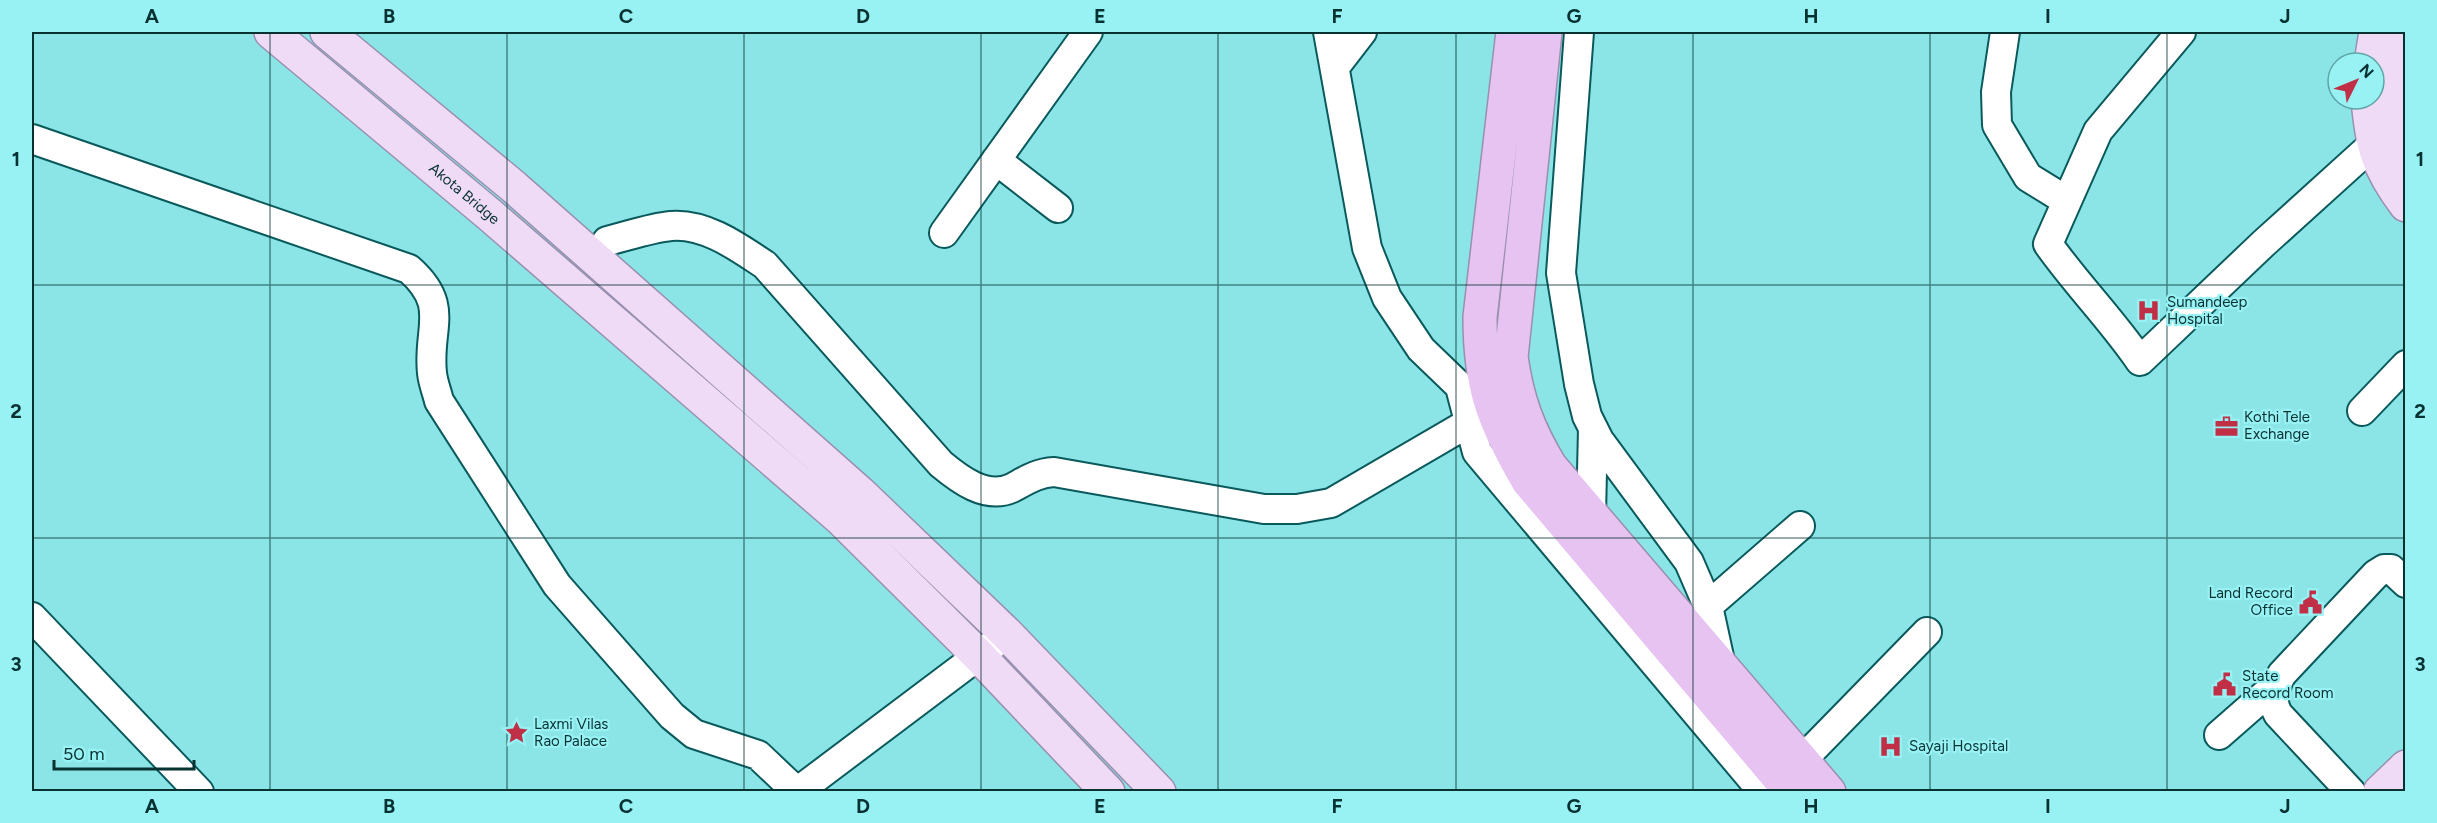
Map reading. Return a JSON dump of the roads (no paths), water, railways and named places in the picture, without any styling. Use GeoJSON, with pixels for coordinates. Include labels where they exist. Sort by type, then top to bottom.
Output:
{"type":"FeatureCollection","features":[{"type":"Feature","properties":{"kind":"highway"},"geometry":{"type":"LineString","coordinates":[[1513,32],[1480,317],[1482,364],[1489,404],[1484,423],[1528,481],[1791,792]]}},
{"type":"Feature","properties":{"kind":"highway"},"geometry":{"type":"LineString","coordinates":[[1545,32],[1513,317],[1511,357],[1516,393],[1530,433],[1550,466],[1829,792]]}},
{"type":"Feature","properties":{"kind":"main road","name":"Akota Bridge"},"geometry":{"type":"LineString","coordinates":[[271,32],[490,214],[841,519],[979,656],[1108,792]]}},
{"type":"Feature","properties":{"kind":"main road"},"geometry":{"type":"LineString","coordinates":[[327,32],[514,187],[860,494],[1007,634],[1159,792]]}},
{"type":"Feature","properties":{"kind":"main road"},"geometry":{"type":"LineString","coordinates":[[2373,51],[2376,32]]}},
{"type":"Feature","properties":{"kind":"main road"},"geometry":{"type":"LineString","coordinates":[[2402,32],[2383,135],[2406,165]]}},
{"type":"Feature","properties":{"kind":"main road"},"geometry":{"type":"LineString","coordinates":[[2373,111],[2383,135],[2392,187],[2406,205]]}},
{"type":"Feature","properties":{"kind":"main road"},"geometry":{"type":"LineString","coordinates":[[2380,792],[2406,767]]}},
{"type":"Feature","properties":{"kind":"street"},"geometry":{"type":"LineString","coordinates":[[944,233],[1088,32]]}},
{"type":"Feature","properties":{"kind":"street"},"geometry":{"type":"LineString","coordinates":[[1328,32],[1367,248],[1392,306],[1421,349],[1460,387],[1484,423],[1478,452],[1763,792]]}},
{"type":"Feature","properties":{"kind":"street"},"geometry":{"type":"LineString","coordinates":[[1335,67],[1362,32]]}},
{"type":"Feature","properties":{"kind":"street"},"geometry":{"type":"LineString","coordinates":[[1579,32],[1561,273],[1579,384],[1593,428],[1631,485],[1689,562],[1708,606],[1721,666]]}},
{"type":"Feature","properties":{"kind":"street"},"geometry":{"type":"LineString","coordinates":[[2005,32],[1996,92],[1997,125],[2028,177],[2067,201]]}},
{"type":"Feature","properties":{"kind":"street"},"geometry":{"type":"LineString","coordinates":[[2181,32],[2098,130],[2049,244],[2065,268],[2114,323],[2140,361],[2383,135]]}},
{"type":"Feature","properties":{"kind":"street"},"geometry":{"type":"LineString","coordinates":[[32,139],[410,269],[427,287],[436,310],[432,374],[439,401],[557,585],[672,716],[694,734],[758,755],[797,792],[1007,634]]}},
{"type":"Feature","properties":{"kind":"street"},"geometry":{"type":"LineString","coordinates":[[996,160],[1058,208]]}},
{"type":"Feature","properties":{"kind":"street"},"geometry":{"type":"LineString","coordinates":[[607,241],[671,226],[693,228],[729,241],[765,265],[941,464],[960,480],[979,489],[995,491],[1009,489],[1038,473],[1054,472],[1264,508],[1298,509],[1331,503],[1484,423],[1530,433]]}},
{"type":"Feature","properties":{"kind":"street"},"geometry":{"type":"LineString","coordinates":[[2362,411],[2406,365]]}},
{"type":"Feature","properties":{"kind":"street"},"geometry":{"type":"LineString","coordinates":[[1591,515],[1593,428]]}},
{"type":"Feature","properties":{"kind":"street"},"geometry":{"type":"LineString","coordinates":[[1708,606],[1800,526]]}},
{"type":"Feature","properties":{"kind":"street"},"geometry":{"type":"LineString","coordinates":[[2219,735],[2275,686],[2282,674],[2376,574],[2384,569],[2391,569],[2406,583]]}},
{"type":"Feature","properties":{"kind":"street"},"geometry":{"type":"LineString","coordinates":[[32,617],[199,792]]}},
{"type":"Feature","properties":{"kind":"street"},"geometry":{"type":"LineString","coordinates":[[1802,760],[1927,632]]}},
{"type":"Feature","properties":{"kind":"street"},"geometry":{"type":"LineString","coordinates":[[2275,686],[2273,704],[2278,714],[2351,792]]}},
{"type":"Feature","properties":{"kind":"place","name":"Sumandeep Hospital"},"geometry":{"type":"Point","coordinates":[2149,311]}},
{"type":"Feature","properties":{"kind":"place","name":"Kothi Tele Exchange"},"geometry":{"type":"Point","coordinates":[2226,426]}},
{"type":"Feature","properties":{"kind":"place","name":"Land Record Office"},"geometry":{"type":"Point","coordinates":[2311,602]}},
{"type":"Feature","properties":{"kind":"place","name":"State Record Room"},"geometry":{"type":"Point","coordinates":[2224,685]}},
{"type":"Feature","properties":{"kind":"place","name":"Laxmi Vilas Rao Palace"},"geometry":{"type":"Point","coordinates":[516,733]}},
{"type":"Feature","properties":{"kind":"place","name":"Sayaji Hospital"},"geometry":{"type":"Point","coordinates":[1891,746]}}]}
